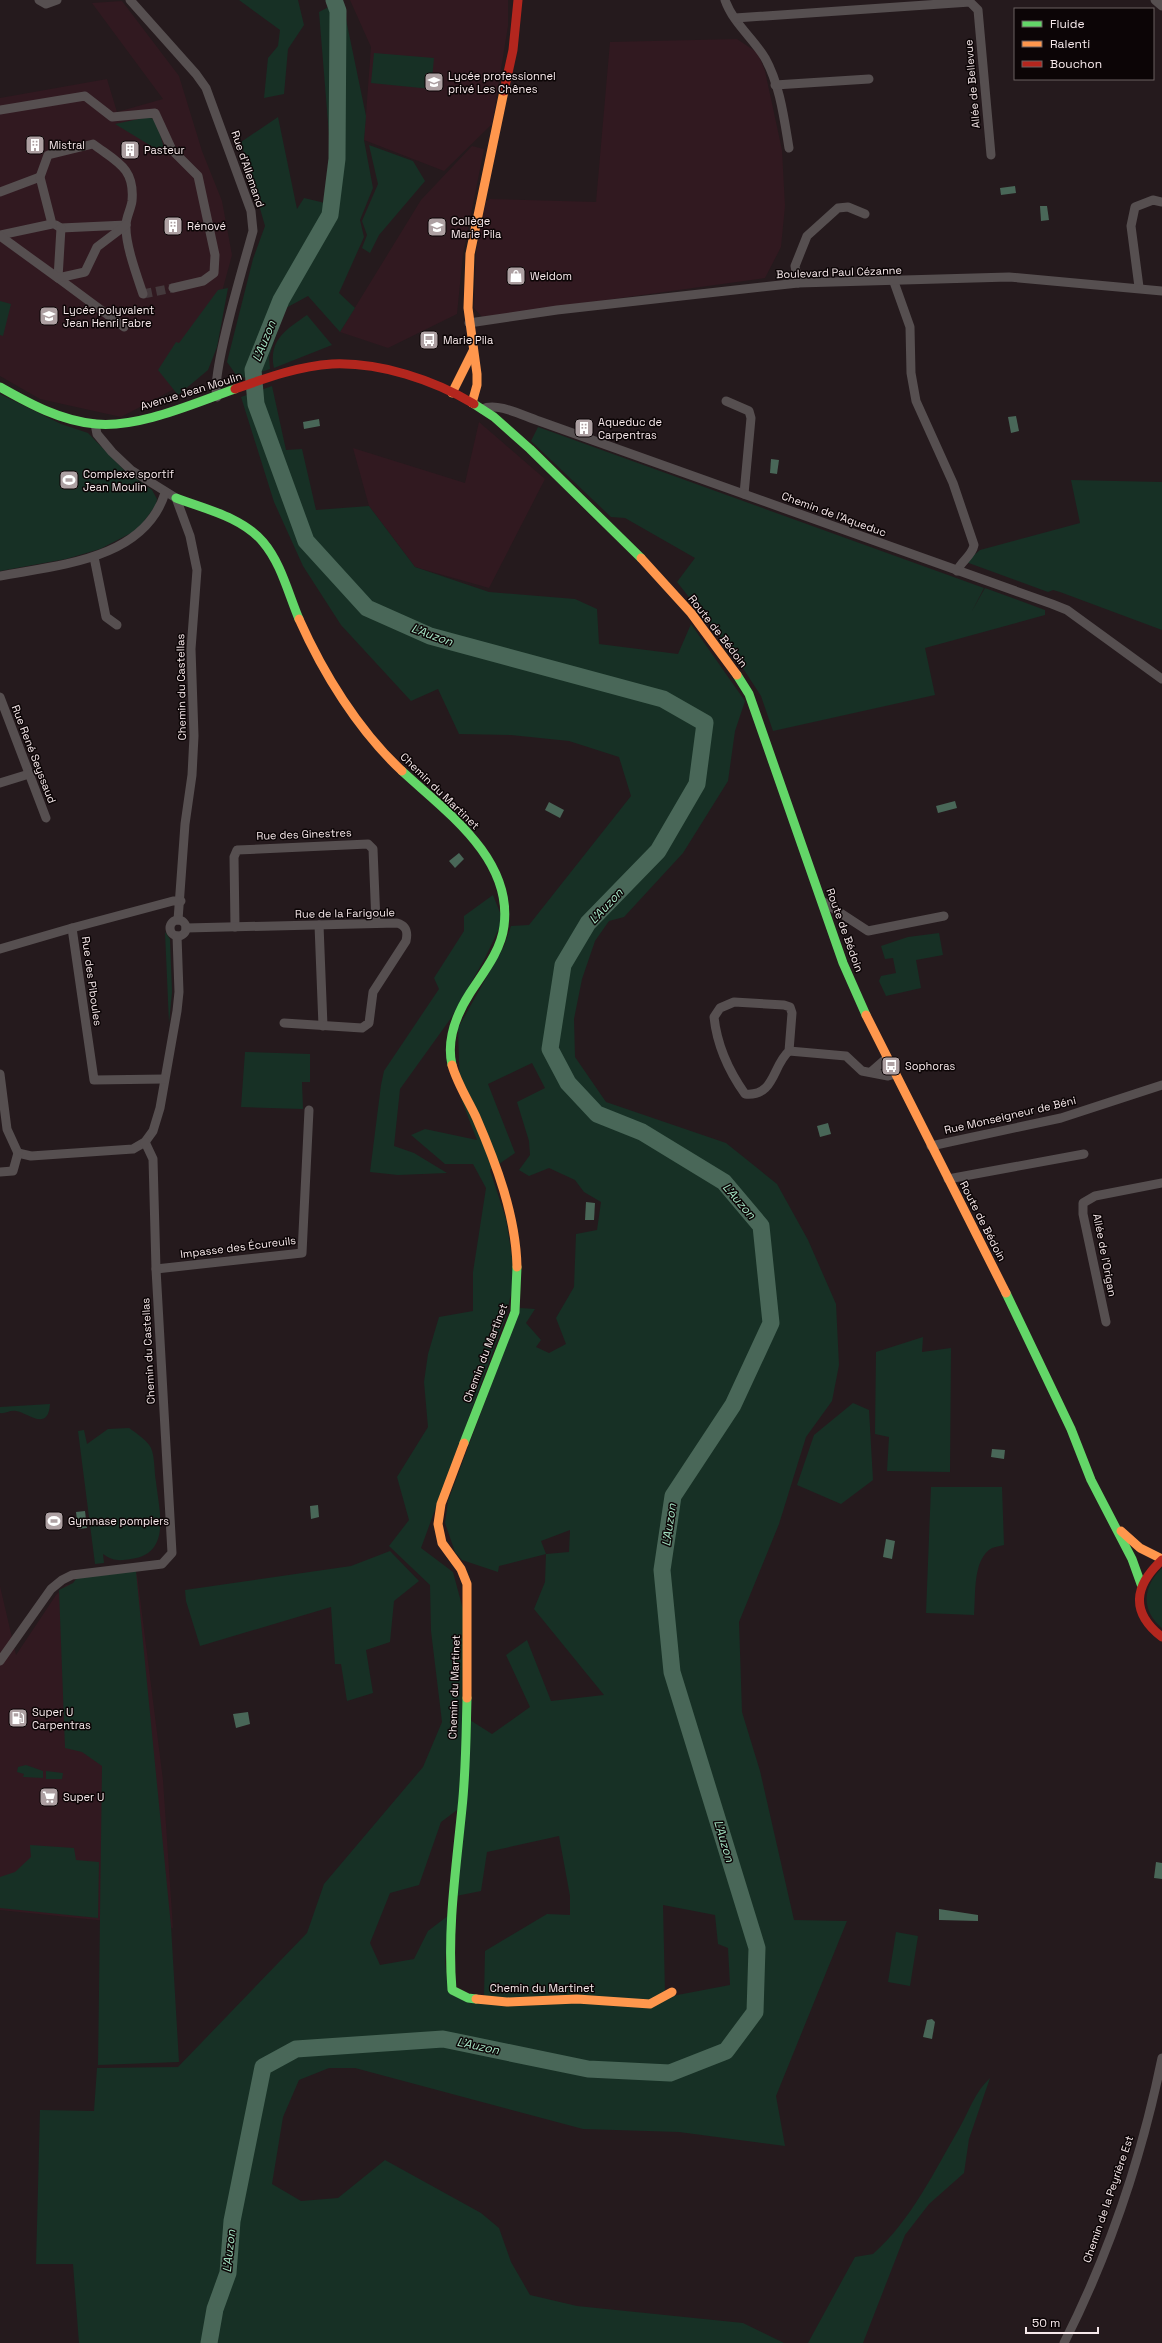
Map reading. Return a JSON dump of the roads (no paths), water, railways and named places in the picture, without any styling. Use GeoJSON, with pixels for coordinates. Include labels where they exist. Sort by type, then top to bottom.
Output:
{"type":"FeatureCollection","features":[{"type":"Feature","properties":{"kind":"main road"},"geometry":{"type":"LineString","coordinates":[[472,403],[477,385],[477,374],[470,323],[468,288],[473,231],[512,50],[518,0]]}},
{"type":"Feature","properties":{"kind":"main road"},"geometry":{"type":"LineString","coordinates":[[452,393],[473,351]]}},
{"type":"Feature","properties":{"kind":"main road","name":"Avenue Jean Moulin"},"geometry":{"type":"LineString","coordinates":[[0,387],[46,411],[95,424],[131,422],[318,365],[341,363],[385,370],[452,393],[482,409]]}},
{"type":"Feature","properties":{"kind":"main road","name":"Route de Bédoin"},"geometry":{"type":"LineString","coordinates":[[482,409],[545,464],[656,574],[734,669],[748,694],[757,715],[843,963],[887,1058],[1052,1387],[1091,1480],[1138,1573],[1142,1584]]}},
{"type":"Feature","properties":{"kind":"main road","name":"Chemin du Martinet"},"geometry":{"type":"LineString","coordinates":[[176,498],[238,522],[262,542],[285,582],[300,621],[356,714],[377,744],[402,772],[460,825],[480,846],[500,886],[505,907],[505,924],[500,941],[461,1009],[450,1040],[451,1060],[496,1166],[504,1194],[518,1266],[518,1295],[515,1312],[440,1504],[438,1524],[442,1543],[461,1568],[467,1584],[468,1614],[462,1804],[448,1964],[452,1990],[468,1998],[507,2002],[577,1999],[650,2004],[672,1992]]}},
{"type":"Feature","properties":{"kind":"main road","name":"Route de Bédoin"},"geometry":{"type":"LineString","coordinates":[[1111,1519],[1140,1548],[1162,1559]]}},
{"type":"Feature","properties":{"kind":"main road"},"geometry":{"type":"LineString","coordinates":[[1162,1559],[1150,1570],[1142,1584],[1139,1596],[1140,1608],[1148,1624],[1161,1637],[1162,1646]]}},
{"type":"Feature","properties":{"kind":"street"},"geometry":{"type":"LineString","coordinates":[[39,0],[46,4],[57,0]]}},
{"type":"Feature","properties":{"kind":"street","name":"Rue d'Allemand"},"geometry":{"type":"LineString","coordinates":[[130,0],[196,74],[206,88],[251,211],[252,231],[220,362],[215,386],[217,397]]}},
{"type":"Feature","properties":{"kind":"street"},"geometry":{"type":"LineString","coordinates":[[725,0],[735,18],[765,58],[783,112],[789,148]]}},
{"type":"Feature","properties":{"kind":"street"},"geometry":{"type":"LineString","coordinates":[[1155,0],[1162,6]]}},
{"type":"Feature","properties":{"kind":"street","name":"Allée de Bellevue"},"geometry":{"type":"LineString","coordinates":[[735,18],[970,2],[978,10],[991,155]]}},
{"type":"Feature","properties":{"kind":"street"},"geometry":{"type":"LineString","coordinates":[[775,85],[869,79]]}},
{"type":"Feature","properties":{"kind":"street"},"geometry":{"type":"LineString","coordinates":[[0,110],[85,96],[112,117],[154,113],[172,150],[198,176],[215,255],[214,273],[203,282],[173,288]]}},
{"type":"Feature","properties":{"kind":"street"},"geometry":{"type":"LineString","coordinates":[[52,224],[40,178],[48,155],[93,144],[126,168],[132,182],[132,202],[126,225],[134,265],[143,294]]}},
{"type":"Feature","properties":{"kind":"street"},"geometry":{"type":"LineString","coordinates":[[0,192],[40,178]]}},
{"type":"Feature","properties":{"kind":"street"},"geometry":{"type":"LineString","coordinates":[[1139,287],[1131,226],[1135,207],[1153,200],[1162,202]]}},
{"type":"Feature","properties":{"kind":"street"},"geometry":{"type":"LineString","coordinates":[[798,283],[795,266],[807,236],[838,208],[848,207],[865,214]]}},
{"type":"Feature","properties":{"kind":"street"},"geometry":{"type":"LineString","coordinates":[[0,236],[52,224],[61,228],[126,225]]}},
{"type":"Feature","properties":{"kind":"street"},"geometry":{"type":"LineString","coordinates":[[58,278],[85,272],[97,247],[126,225]]}},
{"type":"Feature","properties":{"kind":"street"},"geometry":{"type":"LineString","coordinates":[[58,278],[61,228]]}},
{"type":"Feature","properties":{"kind":"street"},"geometry":{"type":"LineString","coordinates":[[0,236],[124,327]]}},
{"type":"Feature","properties":{"kind":"street","name":"Boulevard Paul Cézanne"},"geometry":{"type":"LineString","coordinates":[[470,323],[557,310],[798,283],[894,282],[1009,277],[1139,287],[1162,291]]}},
{"type":"Feature","properties":{"kind":"street"},"geometry":{"type":"LineString","coordinates":[[894,282],[910,327],[911,373],[916,402],[953,482],[974,545],[973,552],[960,563],[957,571]]}},
{"type":"Feature","properties":{"kind":"street"},"geometry":{"type":"LineString","coordinates":[[726,401],[749,411],[751,418],[744,494]]}},
{"type":"Feature","properties":{"kind":"street","name":"Chemin de l'Aqueduc"},"geometry":{"type":"LineString","coordinates":[[482,409],[491,406],[504,410],[1067,610],[1162,679]]}},
{"type":"Feature","properties":{"kind":"street"},"geometry":{"type":"LineString","coordinates":[[95,424],[97,434],[112,452],[131,470],[165,493],[176,498]]}},
{"type":"Feature","properties":{"kind":"street"},"geometry":{"type":"LineString","coordinates":[[0,576],[94,557],[131,540],[161,507],[165,493]]}},
{"type":"Feature","properties":{"kind":"street","name":"Chemin du Castellas"},"geometry":{"type":"LineString","coordinates":[[176,498],[190,536],[196,570],[191,649],[194,736],[192,775],[184,824],[181,901],[178,920]]}},
{"type":"Feature","properties":{"kind":"street"},"geometry":{"type":"LineString","coordinates":[[94,557],[106,617],[117,625]]}},
{"type":"Feature","properties":{"kind":"street","name":"Rue René Seyssaud"},"geometry":{"type":"LineString","coordinates":[[0,698],[46,818]]}},
{"type":"Feature","properties":{"kind":"street"},"geometry":{"type":"LineString","coordinates":[[0,783],[29,774]]}},
{"type":"Feature","properties":{"kind":"street","name":"Rue des Ginestres"},"geometry":{"type":"LineString","coordinates":[[235,927],[234,857],[237,850],[368,844],[373,849],[376,923]]}},
{"type":"Feature","properties":{"kind":"street","name":"Rue des Piboules"},"geometry":{"type":"LineString","coordinates":[[164,1079],[94,1080],[72,928],[173,901],[181,901]]}},
{"type":"Feature","properties":{"kind":"street"},"geometry":{"type":"LineString","coordinates":[[822,901],[868,931],[944,916]]}},
{"type":"Feature","properties":{"kind":"street"},"geometry":{"type":"LineString","coordinates":[[178,920],[184,922],[186,928],[183,934],[177,936],[172,933],[170,927],[173,922],[178,920]]}},
{"type":"Feature","properties":{"kind":"street","name":"Rue de la Farigoule"},"geometry":{"type":"LineString","coordinates":[[186,928],[376,923],[402,924],[408,934],[406,941],[373,992],[369,1023],[362,1028],[284,1023]]}},
{"type":"Feature","properties":{"kind":"street"},"geometry":{"type":"LineString","coordinates":[[319,925],[323,1026]]}},
{"type":"Feature","properties":{"kind":"street"},"geometry":{"type":"LineString","coordinates":[[0,949],[72,928]]}},
{"type":"Feature","properties":{"kind":"street"},"geometry":{"type":"LineString","coordinates":[[18,1153],[31,1156],[133,1150],[145,1142],[153,1131],[160,1108],[178,992],[177,936]]}},
{"type":"Feature","properties":{"kind":"street"},"geometry":{"type":"LineString","coordinates":[[734,1002],[790,1007],[792,1013],[789,1051],[784,1056],[780,1066],[766,1088],[755,1095],[745,1094],[732,1077],[716,1036],[714,1016],[720,1008],[734,1002]]}},
{"type":"Feature","properties":{"kind":"street"},"geometry":{"type":"LineString","coordinates":[[789,1051],[846,1056],[858,1069],[888,1076],[895,1074]]}},
{"type":"Feature","properties":{"kind":"street"},"geometry":{"type":"LineString","coordinates":[[871,1072],[887,1058]]}},
{"type":"Feature","properties":{"kind":"street"},"geometry":{"type":"LineString","coordinates":[[0,1074],[4,1129],[18,1153],[13,1171],[0,1172]]}},
{"type":"Feature","properties":{"kind":"street","name":"Rue Monseigneur de Béni"},"geometry":{"type":"LineString","coordinates":[[932,1146],[1061,1118],[1162,1085]]}},
{"type":"Feature","properties":{"kind":"street","name":"Impasse des Écureuils"},"geometry":{"type":"LineString","coordinates":[[156,1269],[302,1253],[309,1110]]}},
{"type":"Feature","properties":{"kind":"street","name":"Chemin du Castellas"},"geometry":{"type":"LineString","coordinates":[[0,1661],[51,1589],[62,1580],[72,1575],[162,1564],[172,1553],[156,1269],[153,1159],[145,1142]]}},
{"type":"Feature","properties":{"kind":"street"},"geometry":{"type":"LineString","coordinates":[[948,1179],[1084,1154]]}},
{"type":"Feature","properties":{"kind":"street","name":"Allée de l'Origan"},"geometry":{"type":"LineString","coordinates":[[1106,1322],[1083,1214],[1083,1203],[1095,1196],[1162,1183]]}},
{"type":"Feature","properties":{"kind":"street","name":"Chemin de la Peyrière Est"},"geometry":{"type":"LineString","coordinates":[[1064,2343],[1076,2318],[1118,2215],[1154,2096],[1162,2058]]}},
{"type":"Feature","properties":{"kind":"waterway","name":"L'Auzon"},"geometry":{"type":"LineString","coordinates":[[209,2343],[215,2309],[228,2273],[232,2221],[263,2067],[296,2049],[443,2039],[588,2069],[670,2073],[726,2051],[755,2012],[757,1948],[672,1672],[662,1570],[673,1496],[733,1405],[771,1323],[761,1226],[724,1182],[642,1132],[597,1114],[568,1083],[550,1049],[563,965],[588,923],[658,851],[697,784],[705,723],[663,699],[430,636],[367,608],[306,541],[256,404],[253,370],[281,300],[330,215],[337,159],[338,11],[334,0]]}},
{"type":"Feature","properties":{"kind":"tunnel"},"geometry":{"type":"LineString","coordinates":[[143,294],[173,288]]}},
{"type":"Feature","properties":{"kind":"place","name":"Lycée professionnel privé Les Chênes"},"geometry":{"type":"Point","coordinates":[434,82]}},
{"type":"Feature","properties":{"kind":"place","name":"Mistral"},"geometry":{"type":"Point","coordinates":[35,145]}},
{"type":"Feature","properties":{"kind":"place","name":"Pasteur"},"geometry":{"type":"Point","coordinates":[130,150]}},
{"type":"Feature","properties":{"kind":"place","name":"Rénové"},"geometry":{"type":"Point","coordinates":[173,226]}},
{"type":"Feature","properties":{"kind":"place","name":"Collège Marie Pila"},"geometry":{"type":"Point","coordinates":[437,227]}},
{"type":"Feature","properties":{"kind":"place","name":"Weldom"},"geometry":{"type":"Point","coordinates":[516,276]}},
{"type":"Feature","properties":{"kind":"place","name":"Lycée polyvalent Jean Henri Fabre"},"geometry":{"type":"Point","coordinates":[49,316]}},
{"type":"Feature","properties":{"kind":"place","name":"Marie Pila"},"geometry":{"type":"Point","coordinates":[429,340]}},
{"type":"Feature","properties":{"kind":"place","name":"Aqueduc de Carpentras"},"geometry":{"type":"Point","coordinates":[584,428]}},
{"type":"Feature","properties":{"kind":"place","name":"Complexe sportif Jean Moulin"},"geometry":{"type":"Point","coordinates":[69,480]}},
{"type":"Feature","properties":{"kind":"place","name":"Sophoras"},"geometry":{"type":"Point","coordinates":[891,1066]}},
{"type":"Feature","properties":{"kind":"place","name":"Gymnase pompiers"},"geometry":{"type":"Point","coordinates":[54,1521]}},
{"type":"Feature","properties":{"kind":"place","name":"Super U Carpentras"},"geometry":{"type":"Point","coordinates":[18,1718]}},
{"type":"Feature","properties":{"kind":"place","name":"Super U"},"geometry":{"type":"Point","coordinates":[49,1797]}}]}
